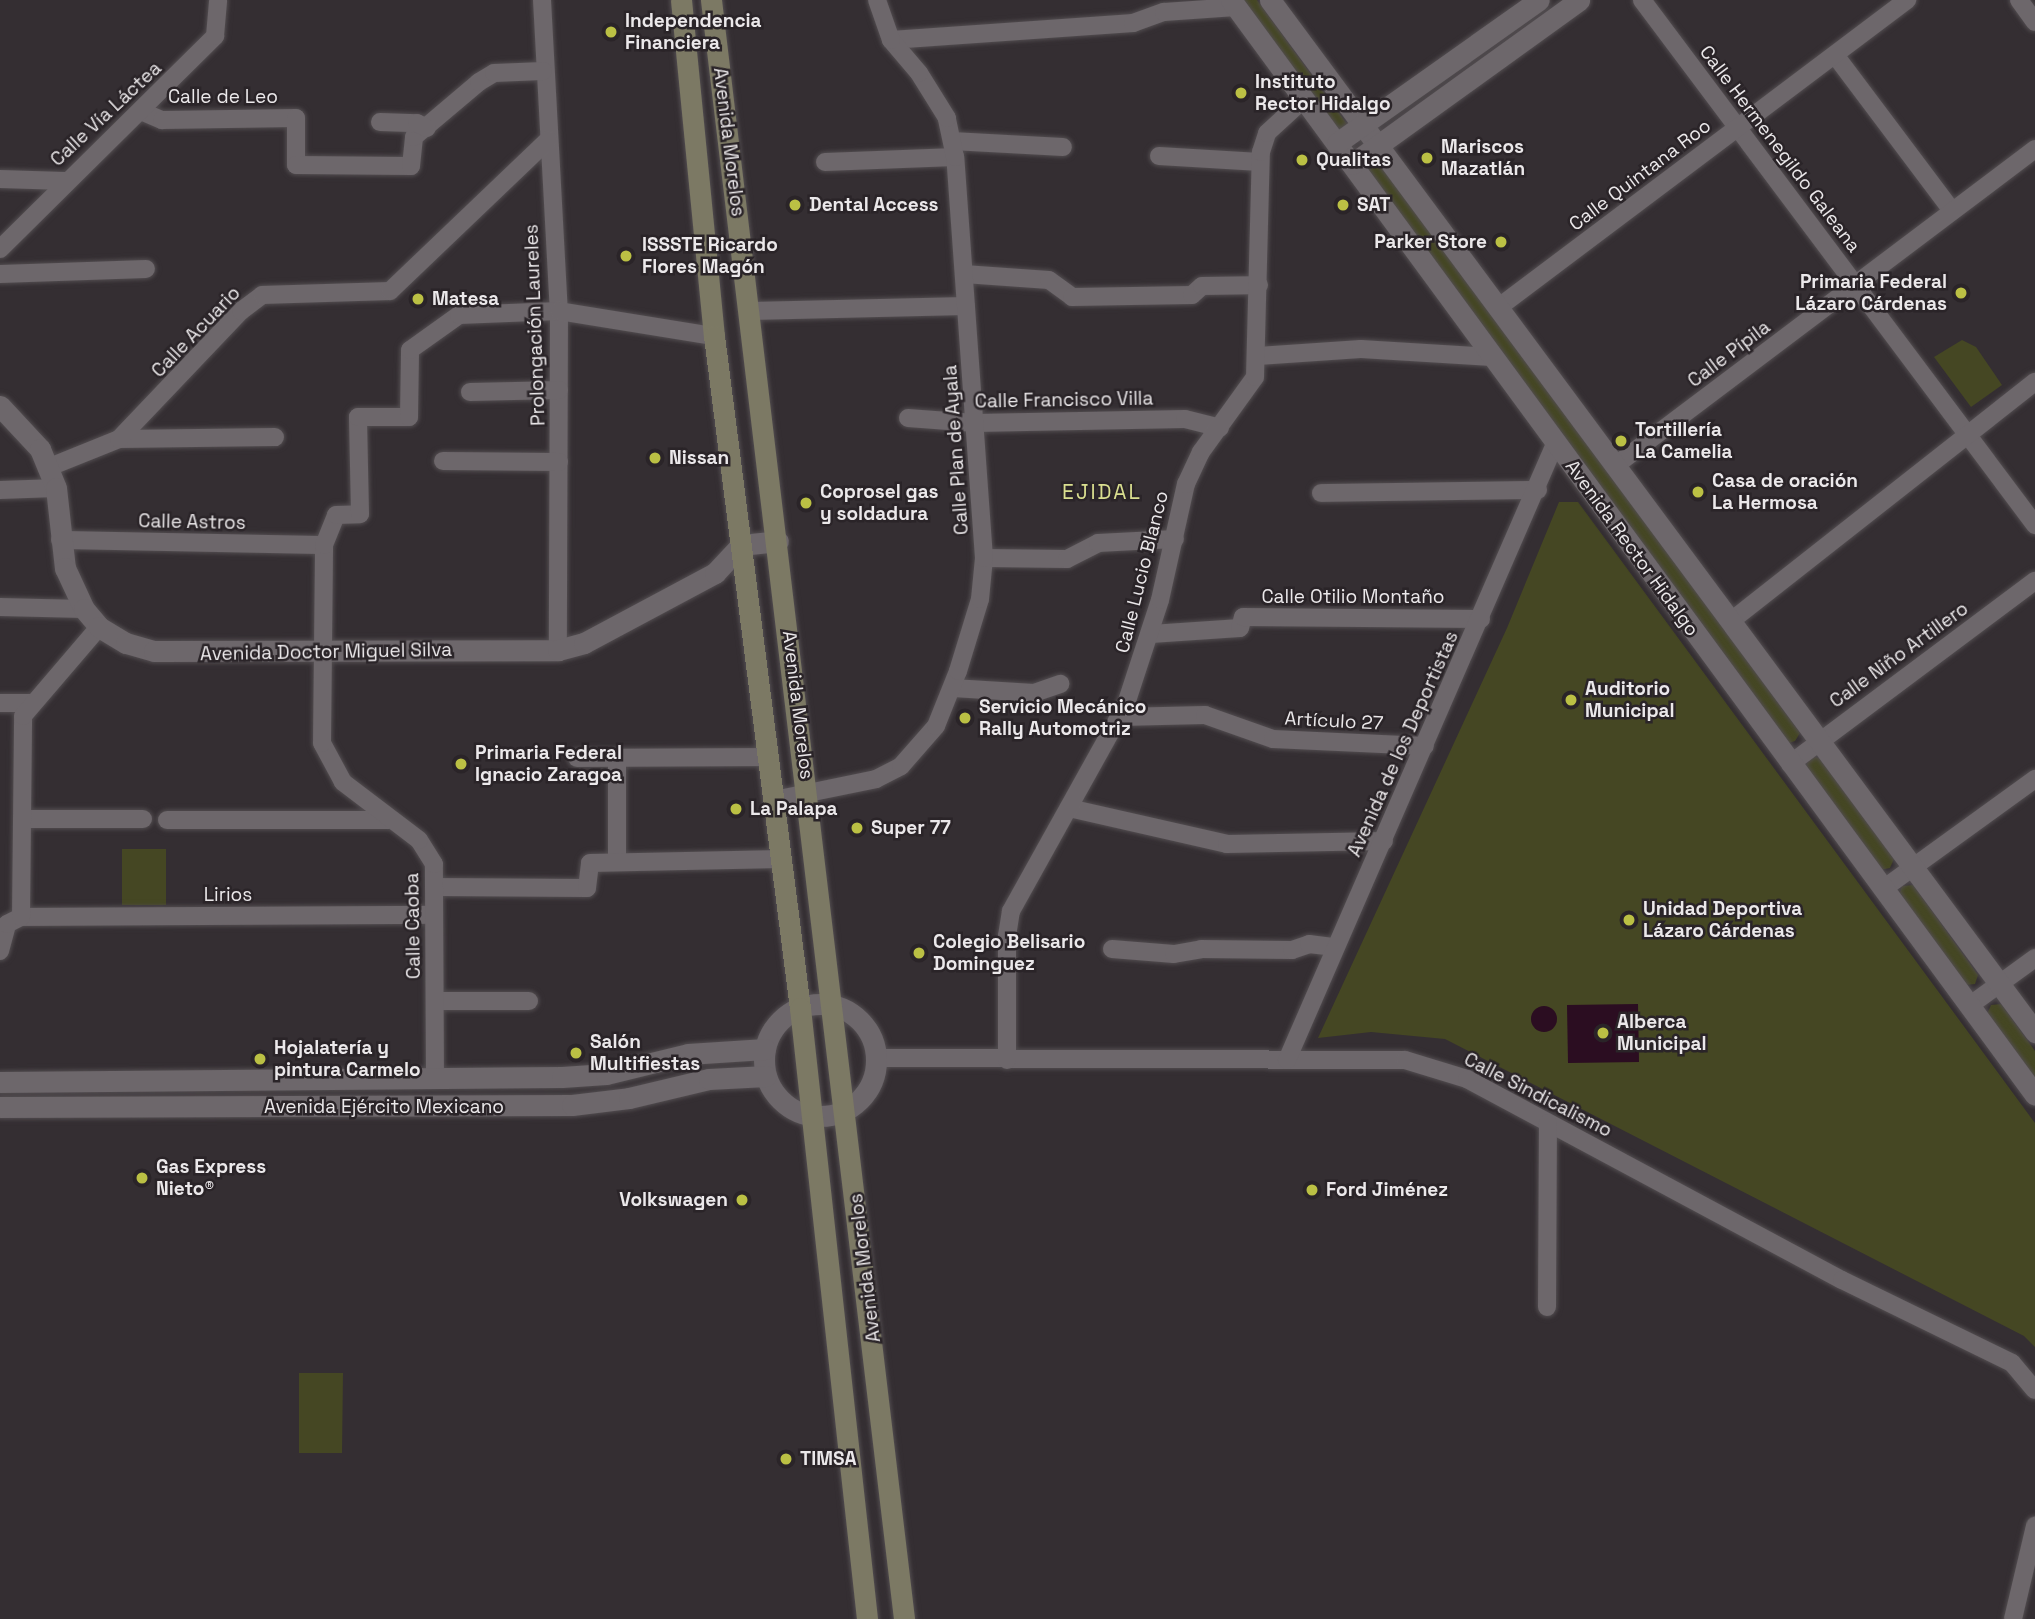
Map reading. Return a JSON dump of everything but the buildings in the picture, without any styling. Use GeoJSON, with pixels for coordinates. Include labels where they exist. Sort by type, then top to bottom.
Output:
{"type":"FeatureCollection","features":[{"type":"Feature","properties":{"kind":"main road","name":"Avenida Morelos"},"geometry":{"type":"LineString","coordinates":[[681,0],[714,336],[800,1008],[808,1115],[867,1619]]}},
{"type":"Feature","properties":{"kind":"main road","name":"Avenida Morelos"},"geometry":{"type":"LineString","coordinates":[[711,0],[809,796],[831,1006],[846,1110],[904,1619]]}},
{"type":"Feature","properties":{"kind":"main road"},"geometry":{"type":"LineString","coordinates":[[859,1554],[897,1550]]}},
{"type":"Feature","properties":{"kind":"street","name":"Calle Vía Láctea"},"geometry":{"type":"LineString","coordinates":[[0,249],[65,181],[143,112],[215,36],[218,0]]}},
{"type":"Feature","properties":{"kind":"street","name":"Prolongación Laureles"},"geometry":{"type":"LineString","coordinates":[[542,0],[543,71],[559,311],[558,650]]}},
{"type":"Feature","properties":{"kind":"street","name":"Calle Plan de Ayala"},"geometry":{"type":"LineString","coordinates":[[774,800],[809,796],[876,779],[901,766],[936,726],[953,688],[980,599],[984,558],[953,149],[934,94],[891,40],[877,0]]}},
{"type":"Feature","properties":{"kind":"street","name":"Avenida Rector Hidalgo"},"geometry":{"type":"LineString","coordinates":[[1270,0],[2035,1032]]}},
{"type":"Feature","properties":{"kind":"street"},"geometry":{"type":"LineString","coordinates":[[1337,143],[1539,0]]}},
{"type":"Feature","properties":{"kind":"street"},"geometry":{"type":"LineString","coordinates":[[1352,164],[1579,0]]}},
{"type":"Feature","properties":{"kind":"street","name":"Calle Hermenegildo Galeana"},"geometry":{"type":"LineString","coordinates":[[1642,0],[2035,525]]}},
{"type":"Feature","properties":{"kind":"street","name":"Calle Quintana Roo"},"geometry":{"type":"LineString","coordinates":[[1499,307],[1907,0]]}},
{"type":"Feature","properties":{"kind":"street"},"geometry":{"type":"LineString","coordinates":[[2019,0],[2035,22]]}},
{"type":"Feature","properties":{"kind":"street"},"geometry":{"type":"LineString","coordinates":[[891,40],[1133,23],[1164,12],[1233,4]]}},
{"type":"Feature","properties":{"kind":"street","name":"Avenida Rector Hidalgo"},"geometry":{"type":"LineString","coordinates":[[1233,4],[2035,1095]]}},
{"type":"Feature","properties":{"kind":"street"},"geometry":{"type":"LineString","coordinates":[[1835,55],[1952,211]]}},
{"type":"Feature","properties":{"kind":"street","name":"Calle de Leo"},"geometry":{"type":"LineString","coordinates":[[143,112],[162,120],[296,118],[296,165],[411,166],[414,137],[494,73],[543,71]]}},
{"type":"Feature","properties":{"kind":"street","name":"Calle Lucio Blanco"},"geometry":{"type":"LineString","coordinates":[[1007,1060],[1007,947],[1011,911],[1120,717],[1151,634],[1186,484],[1201,452],[1255,377],[1258,356],[1260,162],[1267,133],[1304,99]]}},
{"type":"Feature","properties":{"kind":"street"},"geometry":{"type":"LineString","coordinates":[[380,122],[417,122],[427,128]]}},
{"type":"Feature","properties":{"kind":"street","name":"Calle Acuario"},"geometry":{"type":"LineString","coordinates":[[47,468],[119,439],[241,311],[262,295],[390,291],[548,140]]}},
{"type":"Feature","properties":{"kind":"street"},"geometry":{"type":"LineString","coordinates":[[825,162],[953,149],[1063,147]]}},
{"type":"Feature","properties":{"kind":"street","name":"Calle Pípila"},"geometry":{"type":"LineString","coordinates":[[1616,465],[2035,149]]}},
{"type":"Feature","properties":{"kind":"street"},"geometry":{"type":"LineString","coordinates":[[1159,156],[1260,162]]}},
{"type":"Feature","properties":{"kind":"street"},"geometry":{"type":"LineString","coordinates":[[0,179],[65,181]]}},
{"type":"Feature","properties":{"kind":"street"},"geometry":{"type":"LineString","coordinates":[[0,274],[146,269]]}},
{"type":"Feature","properties":{"kind":"street"},"geometry":{"type":"LineString","coordinates":[[964,274],[1049,280],[1072,297],[1192,295],[1202,286],[1259,285]]}},
{"type":"Feature","properties":{"kind":"street"},"geometry":{"type":"LineString","coordinates":[[750,311],[966,306]]}},
{"type":"Feature","properties":{"kind":"street"},"geometry":{"type":"LineString","coordinates":[[324,545],[336,515],[360,514],[358,417],[409,417],[410,349],[458,315],[559,311],[714,336]]}},
{"type":"Feature","properties":{"kind":"street"},"geometry":{"type":"LineString","coordinates":[[1258,356],[1361,349],[1492,357]]}},
{"type":"Feature","properties":{"kind":"street"},"geometry":{"type":"LineString","coordinates":[[1731,621],[2035,382]]}},
{"type":"Feature","properties":{"kind":"street"},"geometry":{"type":"LineString","coordinates":[[470,392],[559,390]]}},
{"type":"Feature","properties":{"kind":"street","name":"Avenida Doctor Miguel Silva"},"geometry":{"type":"LineString","coordinates":[[0,406],[27,432],[56,488],[60,540],[71,587],[84,609],[99,626],[126,643],[155,651],[558,650],[584,643],[715,573],[741,545]]}},
{"type":"Feature","properties":{"kind":"street","name":"Calle Francisco Villa"},"geometry":{"type":"LineString","coordinates":[[908,418],[975,423],[1185,419],[1220,428]]}},
{"type":"Feature","properties":{"kind":"street"},"geometry":{"type":"LineString","coordinates":[[119,439],[275,437]]}},
{"type":"Feature","properties":{"kind":"street","name":"Avenida de los Deportistas"},"geometry":{"type":"LineString","coordinates":[[1287,1060],[1538,490],[1555,444]]}},
{"type":"Feature","properties":{"kind":"street"},"geometry":{"type":"LineString","coordinates":[[443,461],[559,462]]}},
{"type":"Feature","properties":{"kind":"street"},"geometry":{"type":"LineString","coordinates":[[0,490],[56,488]]}},
{"type":"Feature","properties":{"kind":"street"},"geometry":{"type":"LineString","coordinates":[[1321,493],[1538,490]]}},
{"type":"Feature","properties":{"kind":"street"},"geometry":{"type":"LineString","coordinates":[[984,558],[1067,559],[1098,543],[1175,539]]}},
{"type":"Feature","properties":{"kind":"street","name":"Calle Astros"},"geometry":{"type":"LineString","coordinates":[[60,540],[324,545]]}},
{"type":"Feature","properties":{"kind":"street"},"geometry":{"type":"LineString","coordinates":[[741,545],[778,541]]}},
{"type":"Feature","properties":{"kind":"street","name":"Calle Caoba"},"geometry":{"type":"LineString","coordinates":[[324,545],[320,717],[327,758],[342,782],[427,848],[434,864],[435,1079]]}},
{"type":"Feature","properties":{"kind":"street","name":"Calle Niño Artillero"},"geometry":{"type":"LineString","coordinates":[[1790,764],[1817,741],[2035,581]]}},
{"type":"Feature","properties":{"kind":"street"},"geometry":{"type":"LineString","coordinates":[[0,607],[84,609]]}},
{"type":"Feature","properties":{"kind":"street","name":"Calle Otilio Montaño"},"geometry":{"type":"LineString","coordinates":[[1151,634],[1240,628],[1243,617],[1481,619]]}},
{"type":"Feature","properties":{"kind":"street"},"geometry":{"type":"LineString","coordinates":[[0,951],[7,924],[21,917],[21,724],[30,703],[99,626]]}},
{"type":"Feature","properties":{"kind":"street"},"geometry":{"type":"LineString","coordinates":[[953,688],[1034,693],[1060,684]]}},
{"type":"Feature","properties":{"kind":"street"},"geometry":{"type":"LineString","coordinates":[[0,703],[30,703]]}},
{"type":"Feature","properties":{"kind":"street","name":"Artículo 27"},"geometry":{"type":"LineString","coordinates":[[1120,717],[1205,715],[1273,739],[1425,746]]}},
{"type":"Feature","properties":{"kind":"street"},"geometry":{"type":"LineString","coordinates":[[577,758],[768,757]]}},
{"type":"Feature","properties":{"kind":"street"},"geometry":{"type":"LineString","coordinates":[[617,758],[617,862]]}},
{"type":"Feature","properties":{"kind":"street"},"geometry":{"type":"LineString","coordinates":[[1883,889],[2035,779]]}},
{"type":"Feature","properties":{"kind":"street"},"geometry":{"type":"LineString","coordinates":[[1069,808],[1227,844],[1384,841]]}},
{"type":"Feature","properties":{"kind":"street"},"geometry":{"type":"LineString","coordinates":[[22,820],[143,819]]}},
{"type":"Feature","properties":{"kind":"street"},"geometry":{"type":"LineString","coordinates":[[167,820],[389,820]]}},
{"type":"Feature","properties":{"kind":"street"},"geometry":{"type":"LineString","coordinates":[[434,887],[587,888],[590,863],[781,859]]}},
{"type":"Feature","properties":{"kind":"street","name":"Lirios"},"geometry":{"type":"LineString","coordinates":[[21,917],[434,915]]}},
{"type":"Feature","properties":{"kind":"street"},"geometry":{"type":"LineString","coordinates":[[1112,949],[1174,954],[1201,949],[1292,950],[1309,944],[1335,947]]}},
{"type":"Feature","properties":{"kind":"street"},"geometry":{"type":"LineString","coordinates":[[1969,1006],[2035,958]]}},
{"type":"Feature","properties":{"kind":"street"},"geometry":{"type":"LineString","coordinates":[[435,1001],[529,1000]]}},
{"type":"Feature","properties":{"kind":"street"},"geometry":{"type":"LineString","coordinates":[[831,1006],[863,1024],[876,1058],[869,1088],[846,1110],[808,1115],[782,1101],[766,1076],[765,1049],[774,1029],[800,1008],[831,1006]]}},
{"type":"Feature","properties":{"kind":"street","name":"Avenida Ejército Mexicano"},"geometry":{"type":"LineString","coordinates":[[0,1082],[435,1079],[586,1075],[688,1054],[765,1049]]}},
{"type":"Feature","properties":{"kind":"street","name":"Calle Sindicalismo"},"geometry":{"type":"LineString","coordinates":[[876,1058],[1405,1060],[1468,1079],[1842,1280],[2012,1363],[2035,1390]]}},
{"type":"Feature","properties":{"kind":"street"},"geometry":{"type":"LineString","coordinates":[[586,1075],[588,1104]]}},
{"type":"Feature","properties":{"kind":"street","name":"Avenida Ejército Mexicano"},"geometry":{"type":"LineString","coordinates":[[0,1107],[219,1108],[588,1104],[709,1079],[766,1076]]}},
{"type":"Feature","properties":{"kind":"street"},"geometry":{"type":"LineString","coordinates":[[528,1077],[528,1106]]}},
{"type":"Feature","properties":{"kind":"street"},"geometry":{"type":"LineString","coordinates":[[219,1081],[219,1108]]}},
{"type":"Feature","properties":{"kind":"street"},"geometry":{"type":"LineString","coordinates":[[1547,1307],[1548,1123]]}},
{"type":"Feature","properties":{"kind":"street"},"geometry":{"type":"LineString","coordinates":[[2013,1619],[2035,1526]]}},
{"type":"Feature","properties":{"kind":"green space"},"geometry":{"type":"Polygon","coordinates":[[[1241,0],[1257,0],[1347,124],[1338,132],[1241,0]]]}},
{"type":"Feature","properties":{"kind":"green space"},"geometry":{"type":"Polygon","coordinates":[[[1382,162],[1800,733],[1795,741],[1786,744],[1368,172],[1372,164],[1382,162]]]}},
{"type":"Feature","properties":{"kind":"green space"},"geometry":{"type":"Polygon","coordinates":[[[1962,340],[1976,347],[2002,385],[1971,407],[1934,357],[1962,340]]]}},
{"type":"Feature","properties":{"kind":"green space","name":"Unidad Deportiva Lázaro Cárdenas"},"geometry":{"type":"Polygon","coordinates":[[[1559,502],[1578,502],[2035,1123],[2035,1347],[2024,1336],[1445,1039],[1371,1032],[1318,1038],[1507,628],[1559,502]]]}},
{"type":"Feature","properties":{"kind":"green space"},"geometry":{"type":"Polygon","coordinates":[[[1812,756],[1819,758],[1894,859],[1890,868],[1880,870],[1804,768],[1812,756]]]}},
{"type":"Feature","properties":{"kind":"green space"},"geometry":{"type":"Polygon","coordinates":[[[122,849],[166,849],[166,905],[122,905],[122,849]]]}},
{"type":"Feature","properties":{"kind":"green space"},"geometry":{"type":"Polygon","coordinates":[[[1913,885],[1978,975],[1975,984],[1965,985],[1899,895],[1902,886],[1913,885]]]}},
{"type":"Feature","properties":{"kind":"green space"},"geometry":{"type":"Polygon","coordinates":[[[2001,1004],[2035,1051],[2035,1078],[1987,1014],[1991,1005],[2001,1004]]]}},
{"type":"Feature","properties":{"kind":"green space"},"geometry":{"type":"Polygon","coordinates":[[[299,1373],[343,1373],[342,1453],[299,1453],[299,1373]]]}},
{"type":"Feature","properties":{"kind":"shaded area","name":"Alberca Municipal"},"geometry":{"type":"Polygon","coordinates":[[[1638,1004],[1639,1062],[1568,1063],[1567,1005],[1638,1004]]]}},
{"type":"Feature","properties":{"kind":"shaded area"},"geometry":{"type":"Polygon","coordinates":[[[1544,1006],[1553,1010],[1557,1019],[1553,1028],[1544,1032],[1535,1028],[1531,1019],[1535,1010],[1544,1006]]]}},
{"type":"Feature","properties":{"kind":"place","name":"Independencia Financiera"},"geometry":{"type":"Point","coordinates":[611,32]}},
{"type":"Feature","properties":{"kind":"place","name":"Instituto Rector Hidalgo"},"geometry":{"type":"Point","coordinates":[1241,93]}},
{"type":"Feature","properties":{"kind":"place","name":"Mariscos Mazatlán"},"geometry":{"type":"Point","coordinates":[1427,158]}},
{"type":"Feature","properties":{"kind":"place","name":"Qualitas"},"geometry":{"type":"Point","coordinates":[1302,160]}},
{"type":"Feature","properties":{"kind":"place","name":"Dental Access"},"geometry":{"type":"Point","coordinates":[795,205]}},
{"type":"Feature","properties":{"kind":"place","name":"SAT"},"geometry":{"type":"Point","coordinates":[1343,205]}},
{"type":"Feature","properties":{"kind":"place","name":"Parker Store"},"geometry":{"type":"Point","coordinates":[1501,242]}},
{"type":"Feature","properties":{"kind":"place","name":"ISSSTE Ricardo Flores Magón"},"geometry":{"type":"Point","coordinates":[626,256]}},
{"type":"Feature","properties":{"kind":"place","name":"Primaria Federal Lázaro Cárdenas"},"geometry":{"type":"Point","coordinates":[1961,293]}},
{"type":"Feature","properties":{"kind":"place","name":"Matesa"},"geometry":{"type":"Point","coordinates":[418,299]}},
{"type":"Feature","properties":{"kind":"place","name":"Tortillería La Camelia"},"geometry":{"type":"Point","coordinates":[1621,441]}},
{"type":"Feature","properties":{"kind":"place","name":"Nissan"},"geometry":{"type":"Point","coordinates":[655,458]}},
{"type":"Feature","properties":{"kind":"place","name":"Casa de oración La Hermosa"},"geometry":{"type":"Point","coordinates":[1698,492]}},
{"type":"Feature","properties":{"kind":"place","name":"Coprosel gas y soldadura"},"geometry":{"type":"Point","coordinates":[806,503]}},
{"type":"Feature","properties":{"kind":"place","name":"Auditorio Municipal"},"geometry":{"type":"Point","coordinates":[1571,700]}},
{"type":"Feature","properties":{"kind":"place","name":"Servicio Mecánico Rally Automotriz"},"geometry":{"type":"Point","coordinates":[965,718]}},
{"type":"Feature","properties":{"kind":"place","name":"Primaria Federal Ignacio Zaragoa"},"geometry":{"type":"Point","coordinates":[461,764]}},
{"type":"Feature","properties":{"kind":"place","name":"La Palapa"},"geometry":{"type":"Point","coordinates":[736,809]}},
{"type":"Feature","properties":{"kind":"place","name":"Super 77"},"geometry":{"type":"Point","coordinates":[857,828]}},
{"type":"Feature","properties":{"kind":"place","name":"Unidad Deportiva Lázaro Cárdenas"},"geometry":{"type":"Point","coordinates":[1629,920]}},
{"type":"Feature","properties":{"kind":"place","name":"Colegio Belisario Dominguez"},"geometry":{"type":"Point","coordinates":[919,953]}},
{"type":"Feature","properties":{"kind":"place","name":"Alberca Municipal"},"geometry":{"type":"Point","coordinates":[1603,1033]}},
{"type":"Feature","properties":{"kind":"place","name":"Salón Multifiestas"},"geometry":{"type":"Point","coordinates":[576,1053]}},
{"type":"Feature","properties":{"kind":"place","name":"Hojalatería y pintura Carmelo"},"geometry":{"type":"Point","coordinates":[260,1059]}},
{"type":"Feature","properties":{"kind":"place","name":"Gas Express Nieto®"},"geometry":{"type":"Point","coordinates":[142,1178]}},
{"type":"Feature","properties":{"kind":"place","name":"Ford Jiménez"},"geometry":{"type":"Point","coordinates":[1312,1190]}},
{"type":"Feature","properties":{"kind":"place","name":"Volkswagen"},"geometry":{"type":"Point","coordinates":[742,1200]}},
{"type":"Feature","properties":{"kind":"place","name":"TIMSA"},"geometry":{"type":"Point","coordinates":[786,1459]}},
{"type":"Feature","properties":{"kind":"district","name":"EJIDAL"},"geometry":{"type":"Point","coordinates":[1102,492]}}]}
